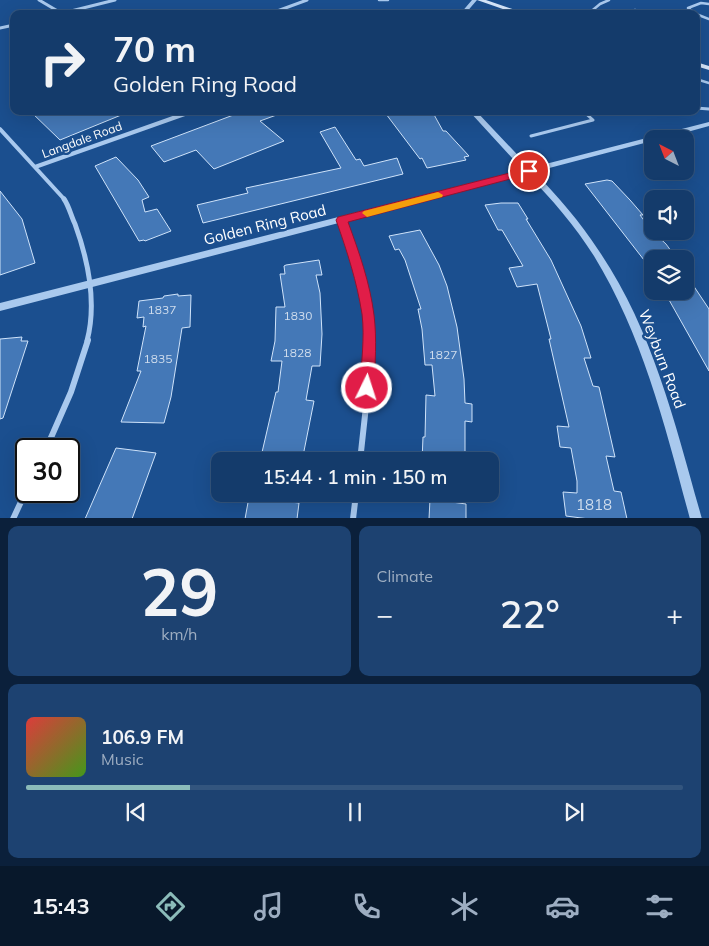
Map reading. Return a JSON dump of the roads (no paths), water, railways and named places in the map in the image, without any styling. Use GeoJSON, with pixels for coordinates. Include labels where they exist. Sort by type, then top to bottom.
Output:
{"type":"FeatureCollection","features":[{"type":"Feature","properties":{"kind":"main road"},"geometry":{"type":"LineString","coordinates":[[480,0],[511,10]]}},
{"type":"Feature","properties":{"kind":"street"},"geometry":{"type":"LineString","coordinates":[[39,0],[55,10]]}},
{"type":"Feature","properties":{"kind":"street"},"geometry":{"type":"LineString","coordinates":[[73,10],[115,0]]}},
{"type":"Feature","properties":{"kind":"street"},"geometry":{"type":"LineString","coordinates":[[280,10],[307,0]]}},
{"type":"Feature","properties":{"kind":"street"},"geometry":{"type":"LineString","coordinates":[[466,10],[475,0]]}},
{"type":"Feature","properties":{"kind":"street","name":"Langdale Road"},"geometry":{"type":"LineString","coordinates":[[35,167],[182,115]]}},
{"type":"Feature","properties":{"kind":"street","name":"Weyburn Road"},"geometry":{"type":"LineString","coordinates":[[476,115],[529,171],[592,246],[640,334],[664,404],[696,518]]}},
{"type":"Feature","properties":{"kind":"street","name":"Golden Ring Road"},"geometry":{"type":"LineString","coordinates":[[687,130],[709,124]]}},
{"type":"Feature","properties":{"kind":"street"},"geometry":{"type":"LineString","coordinates":[[0,129],[66,200],[84,249],[90,284],[91,322],[88,339],[71,392],[51,438]]}},
{"type":"Feature","properties":{"kind":"street","name":"Golden Ring Road"},"geometry":{"type":"LineString","coordinates":[[0,307],[644,141]]}},
{"type":"Feature","properties":{"kind":"street"},"geometry":{"type":"LineString","coordinates":[[342,220],[350,240],[364,290],[369,333],[368,370],[361,452]]}},
{"type":"Feature","properties":{"kind":"street"},"geometry":{"type":"LineString","coordinates":[[353,518],[355,502]]}},
{"type":"Feature","properties":{"kind":"street"},"geometry":{"type":"LineString","coordinates":[[13,518],[20,503]]}},
{"type":"Feature","properties":{"kind":"lane"},"geometry":{"type":"LineString","coordinates":[[379,0],[388,0]]}},
{"type":"Feature","properties":{"kind":"lane"},"geometry":{"type":"LineString","coordinates":[[593,10],[609,0]]}},
{"type":"Feature","properties":{"kind":"lane"},"geometry":{"type":"LineString","coordinates":[[691,10],[688,8],[702,3],[709,4]]}},
{"type":"Feature","properties":{"kind":"lane"},"geometry":{"type":"LineString","coordinates":[[532,136],[593,120],[587,115]]}}]}
